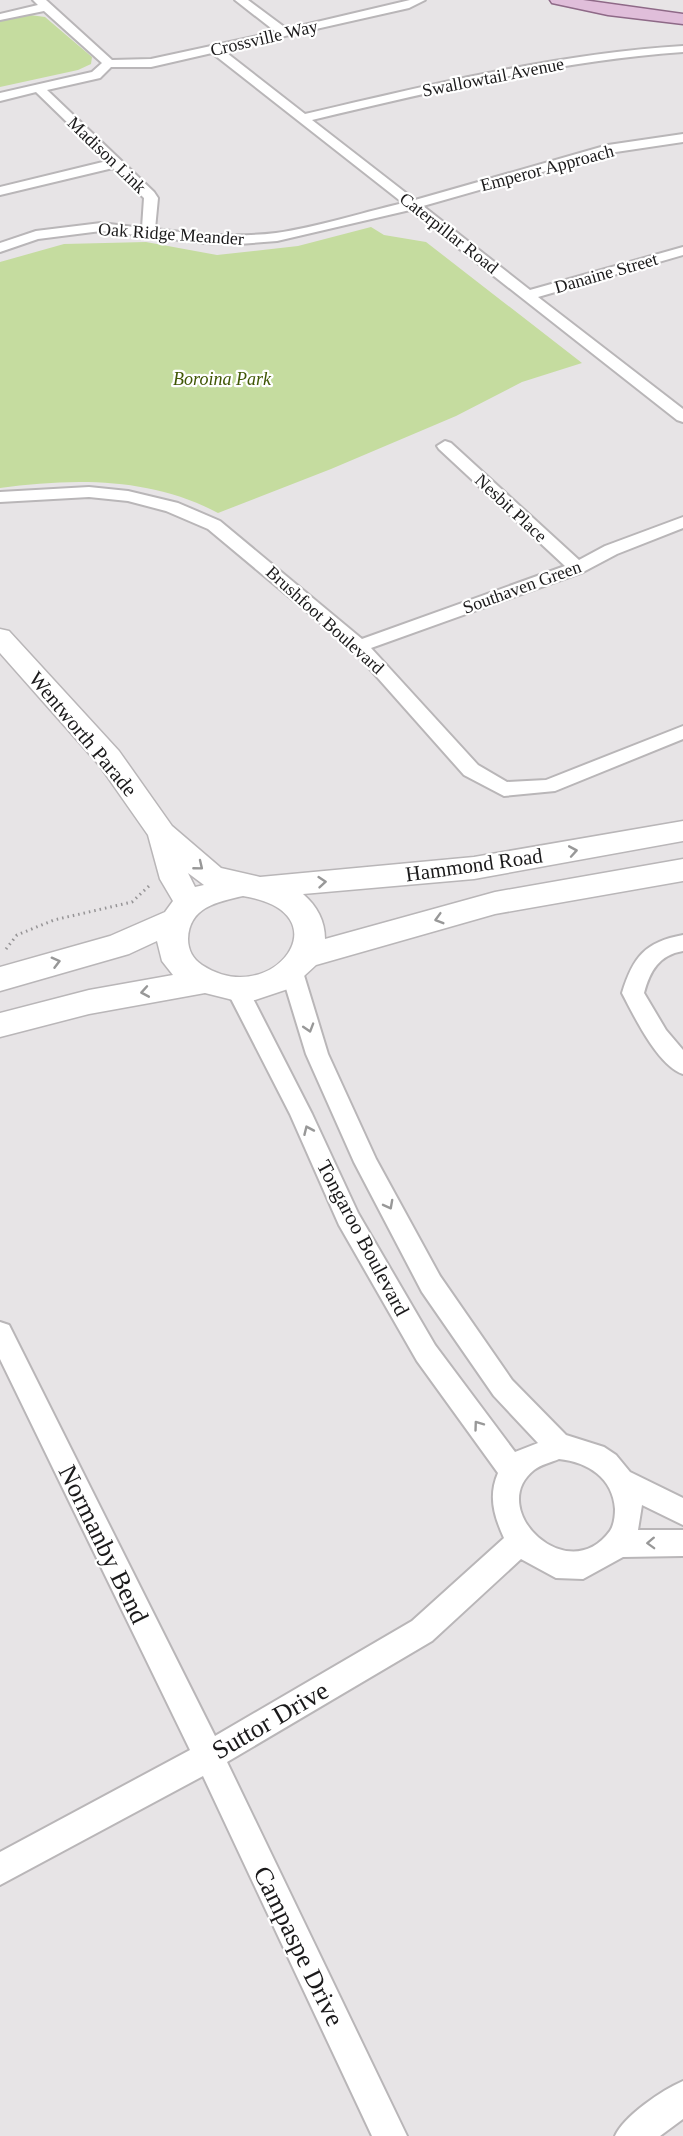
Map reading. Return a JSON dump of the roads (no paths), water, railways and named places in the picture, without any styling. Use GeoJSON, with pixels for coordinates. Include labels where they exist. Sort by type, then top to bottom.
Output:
{"type":"FeatureCollection","features":[{"type":"Feature","properties":{"kind":"main road"},"geometry":{"type":"LineString","coordinates":[[558,0],[608,10],[683,19]]}},
{"type":"Feature","properties":{"kind":"main road"},"geometry":{"type":"LineString","coordinates":[[618,0],[683,8]]}},
{"type":"Feature","properties":{"kind":"main road","name":"Wentworth Parade"},"geometry":{"type":"LineString","coordinates":[[0,637],[109,758],[162,833],[211,876],[253,886]]}},
{"type":"Feature","properties":{"kind":"main road","name":"Hammond Road"},"geometry":{"type":"LineString","coordinates":[[0,979],[54,962],[118,946],[183,912],[211,893],[253,886],[474,868],[683,831]]}},
{"type":"Feature","properties":{"kind":"main road","name":"Wentworth Parade"},"geometry":{"type":"LineString","coordinates":[[162,833],[183,912]]}},
{"type":"Feature","properties":{"kind":"main road","name":"Hammond Road"},"geometry":{"type":"LineString","coordinates":[[0,1025],[89,1002],[202,982],[237,989],[272,983],[299,964],[495,903],[683,870]]}},
{"type":"Feature","properties":{"kind":"main road"},"geometry":{"type":"LineString","coordinates":[[253,886],[290,899],[304,913],[311,931],[299,964]]}},
{"type":"Feature","properties":{"kind":"main road","name":"Hammond Road"},"geometry":{"type":"LineString","coordinates":[[183,912],[170,942],[177,961],[202,982]]}},
{"type":"Feature","properties":{"kind":"street"},"geometry":{"type":"LineString","coordinates":[[241,0],[285,33]]}},
{"type":"Feature","properties":{"kind":"street","name":"Crossville Way"},"geometry":{"type":"LineString","coordinates":[[108,64],[151,63],[405,6],[419,0]]}},
{"type":"Feature","properties":{"kind":"street"},"geometry":{"type":"LineString","coordinates":[[0,17],[42,4],[105,58],[108,64],[96,75],[0,98]]}},
{"type":"Feature","properties":{"kind":"street","name":"Caterpillar Road"},"geometry":{"type":"LineString","coordinates":[[214,49],[305,118],[683,417]]}},
{"type":"Feature","properties":{"kind":"street","name":"Swallowtail Avenue"},"geometry":{"type":"LineString","coordinates":[[305,118],[457,82],[552,63],[683,49]]}},
{"type":"Feature","properties":{"kind":"street","name":"Madison Link"},"geometry":{"type":"LineString","coordinates":[[39,89],[151,198],[148,231]]}},
{"type":"Feature","properties":{"kind":"street","name":"Emperor Approach"},"geometry":{"type":"LineString","coordinates":[[413,205],[608,149],[683,138]]}},
{"type":"Feature","properties":{"kind":"street"},"geometry":{"type":"LineString","coordinates":[[0,191],[116,163]]}},
{"type":"Feature","properties":{"kind":"street","name":"Oak Ridge Meander"},"geometry":{"type":"LineString","coordinates":[[0,248],[36,235],[79,228],[121,228],[206,239],[255,240],[302,233],[413,205]]}},
{"type":"Feature","properties":{"kind":"street","name":"Danaine Street"},"geometry":{"type":"LineString","coordinates":[[528,295],[683,251]]}},
{"type":"Feature","properties":{"kind":"street"},"geometry":{"type":"LineString","coordinates":[[662,400],[683,393]]}},
{"type":"Feature","properties":{"kind":"street","name":"Nesbit Place"},"geometry":{"type":"LineString","coordinates":[[445,447],[576,568]]}},
{"type":"Feature","properties":{"kind":"street","name":"Brushfoot Boulevard"},"geometry":{"type":"LineString","coordinates":[[0,497],[89,492],[128,496],[172,507],[214,525],[359,646],[471,770],[504,789],[548,786],[683,732]]}},
{"type":"Feature","properties":{"kind":"street","name":"Southaven Green"},"geometry":{"type":"LineString","coordinates":[[359,646],[576,568],[621,546],[683,522]]}},
{"type":"Feature","properties":{"kind":"street"},"geometry":{"type":"LineString","coordinates":[[683,943],[665,945],[646,962],[638,975],[633,993],[658,1036],[683,1065]]}},
{"type":"Feature","properties":{"kind":"street","name":"Tongaroo Boulevard"},"geometry":{"type":"LineString","coordinates":[[299,964],[322,1065],[366,1162],[431,1284],[503,1388],[559,1447]]}},
{"type":"Feature","properties":{"kind":"street","name":"Tongaroo Boulevard"},"geometry":{"type":"LineString","coordinates":[[237,989],[301,1114],[348,1218],[426,1353],[513,1472]]}},
{"type":"Feature","properties":{"kind":"street","name":"Normanby Bend"},"geometry":{"type":"LineString","coordinates":[[0,1333],[209,1756]]}},
{"type":"Feature","properties":{"kind":"street"},"geometry":{"type":"LineString","coordinates":[[559,1447],[578,1449],[596,1456],[611,1467],[622,1482],[628,1498],[629,1514],[626,1530],[618,1544],[605,1556],[589,1563],[570,1566],[543,1558],[520,1541],[510,1525],[505,1506],[506,1488],[513,1472],[525,1459],[540,1450],[559,1447]]}},
{"type":"Feature","properties":{"kind":"street"},"geometry":{"type":"LineString","coordinates":[[622,1482],[683,1512]]}},
{"type":"Feature","properties":{"kind":"street","name":"Suttor Drive"},"geometry":{"type":"LineString","coordinates":[[0,1869],[209,1756],[422,1631],[520,1541]]}},
{"type":"Feature","properties":{"kind":"street"},"geometry":{"type":"LineString","coordinates":[[618,1544],[683,1542]]}},
{"type":"Feature","properties":{"kind":"street","name":"Campaspe Drive"},"geometry":{"type":"LineString","coordinates":[[209,1756],[390,2136]]}},
{"type":"Feature","properties":{"kind":"street"},"geometry":{"type":"LineString","coordinates":[[632,2136],[683,2098]]}},
{"type":"Feature","properties":{"kind":"park label","name":"Boroina Park"},"geometry":{"type":"Point","coordinates":[222,379]}}]}
